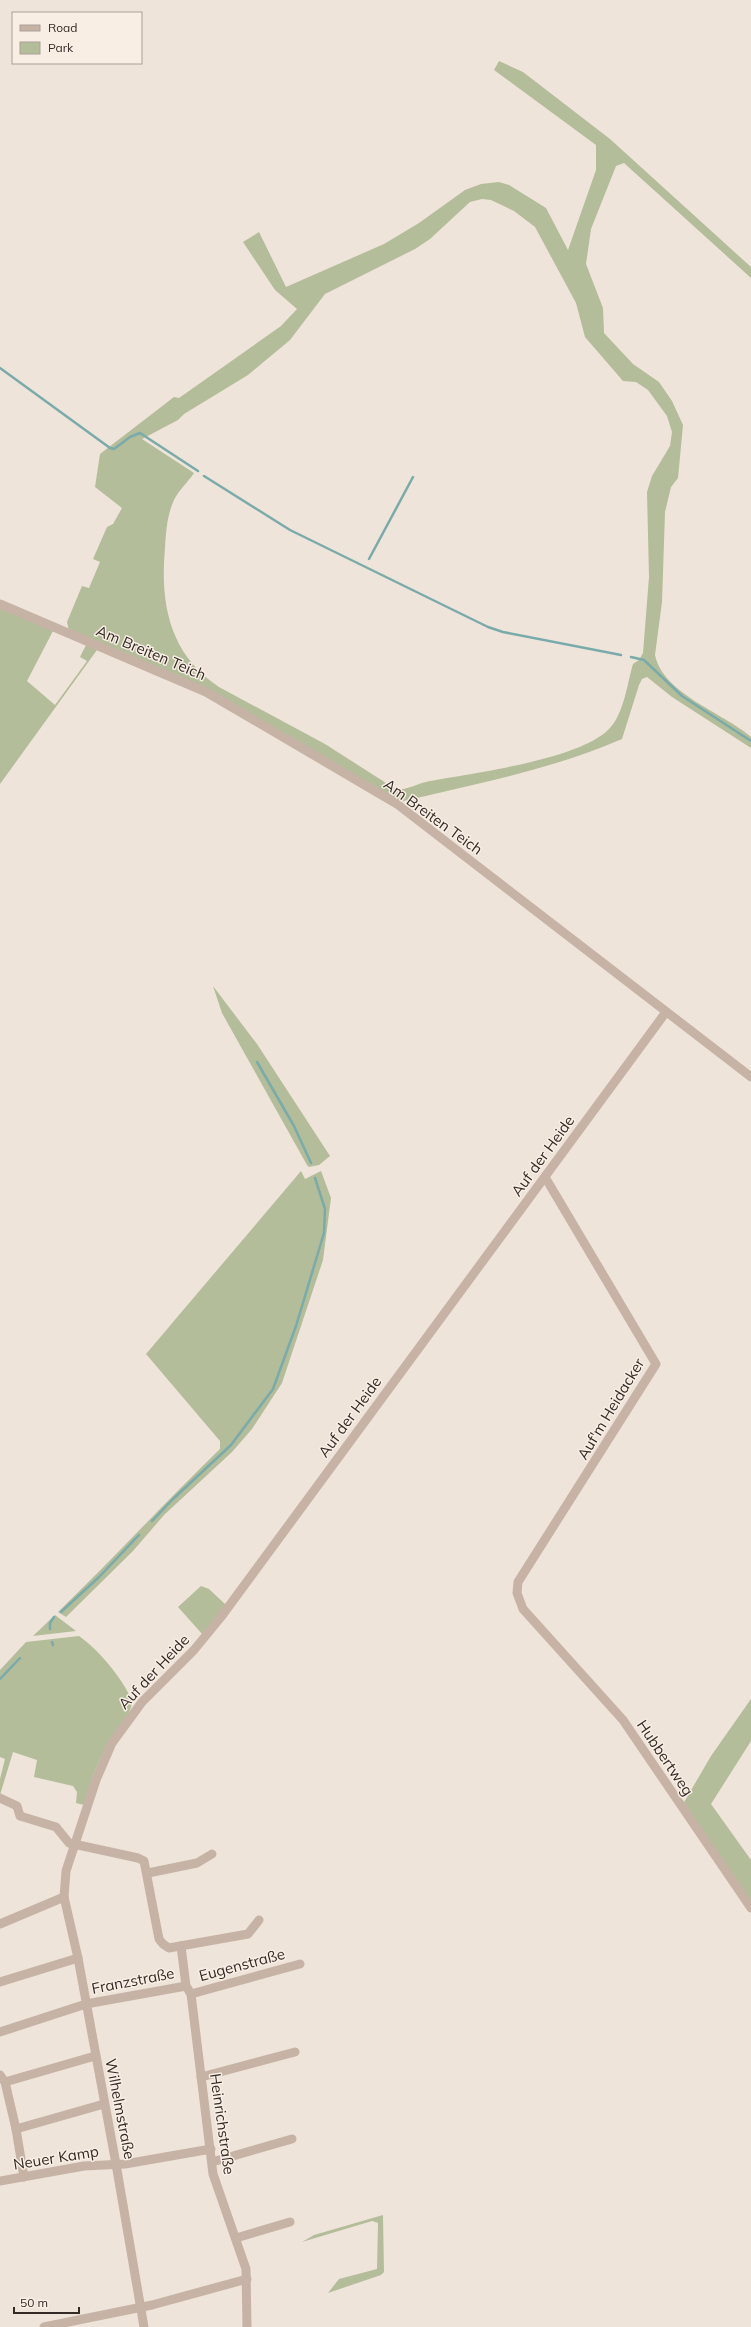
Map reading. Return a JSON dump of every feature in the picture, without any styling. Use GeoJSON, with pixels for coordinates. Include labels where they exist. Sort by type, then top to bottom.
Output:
{"type":"FeatureCollection","features":[{"type":"Feature","properties":{"kind":"street","name":"Am Breiten Teich"},"geometry":{"type":"LineString","coordinates":[[0,604],[206,692],[398,804],[751,1077]]}},
{"type":"Feature","properties":{"kind":"street","name":"Auf der Heide"},"geometry":{"type":"LineString","coordinates":[[64,1897],[66,1872],[98,1774],[112,1743],[124,1725],[142,1702],[194,1650],[221,1617],[666,1012]]}},
{"type":"Feature","properties":{"kind":"street","name":"Auf'm Heidacker"},"geometry":{"type":"LineString","coordinates":[[544,1633],[520,1603],[517,1593],[518,1582],[656,1364],[545,1177]]}},
{"type":"Feature","properties":{"kind":"street","name":"Hubbertweg"},"geometry":{"type":"LineString","coordinates":[[544,1633],[623,1720],[647,1752],[690,1820],[751,1908]]}},
{"type":"Feature","properties":{"kind":"street"},"geometry":{"type":"LineString","coordinates":[[0,1798],[17,1806],[20,1816],[56,1827],[69,1843],[138,1858],[144,1861],[148,1873],[159,1938],[169,1948],[248,1934],[259,1920]]}},
{"type":"Feature","properties":{"kind":"street"},"geometry":{"type":"LineString","coordinates":[[148,1873],[197,1863],[212,1854]]}},
{"type":"Feature","properties":{"kind":"street"},"geometry":{"type":"LineString","coordinates":[[0,1924],[64,1897]]}},
{"type":"Feature","properties":{"kind":"street","name":"Wilhelmstraße"},"geometry":{"type":"LineString","coordinates":[[64,1897],[78,1958],[144,2327]]}},
{"type":"Feature","properties":{"kind":"street","name":"Heinrichstraße"},"geometry":{"type":"LineString","coordinates":[[182,1946],[211,2149],[213,2174],[246,2268],[247,2327]]}},
{"type":"Feature","properties":{"kind":"street"},"geometry":{"type":"LineString","coordinates":[[0,1982],[78,1958]]}},
{"type":"Feature","properties":{"kind":"street","name":"Eugenstraße"},"geometry":{"type":"LineString","coordinates":[[188,1990],[300,1964]]}},
{"type":"Feature","properties":{"kind":"street","name":"Franzstraße"},"geometry":{"type":"LineString","coordinates":[[0,2032],[86,2004],[188,1990]]}},
{"type":"Feature","properties":{"kind":"street"},"geometry":{"type":"LineString","coordinates":[[201,2078],[294,2052]]}},
{"type":"Feature","properties":{"kind":"street"},"geometry":{"type":"LineString","coordinates":[[24,2177],[16,2129],[2,2078],[95,2056]]}},
{"type":"Feature","properties":{"kind":"street"},"geometry":{"type":"LineString","coordinates":[[16,2129],[104,2104]]}},
{"type":"Feature","properties":{"kind":"street"},"geometry":{"type":"LineString","coordinates":[[212,2162],[292,2139]]}},
{"type":"Feature","properties":{"kind":"street","name":"Neuer Kamp"},"geometry":{"type":"LineString","coordinates":[[0,2181],[84,2166],[125,2164],[211,2149]]}},
{"type":"Feature","properties":{"kind":"street"},"geometry":{"type":"LineString","coordinates":[[236,2238],[290,2222]]}},
{"type":"Feature","properties":{"kind":"street"},"geometry":{"type":"LineString","coordinates":[[44,2327],[140,2307],[247,2279]]}},
{"type":"Feature","properties":{"kind":"green space"},"geometry":{"type":"Polygon","coordinates":[[[499,61],[523,72],[610,139],[751,267],[751,278],[624,163],[616,166],[591,229],[586,264],[603,308],[604,333],[633,364],[659,382],[672,401],[683,425],[678,478],[671,487],[665,512],[662,602],[655,655],[660,669],[670,681],[696,702],[751,737],[751,748],[672,697],[647,677],[642,679],[639,685],[622,739],[595,750],[540,768],[399,802],[207,690],[69,631],[67,622],[82,586],[89,588],[100,562],[93,559],[107,527],[113,524],[122,508],[95,487],[100,454],[174,397],[179,398],[281,326],[297,309],[275,290],[243,242],[259,232],[286,287],[384,244],[419,223],[465,190],[481,184],[499,182],[509,185],[546,208],[568,250],[596,170],[596,145],[494,70],[499,61]],[[482,199],[470,202],[430,239],[415,249],[325,294],[290,340],[248,375],[184,414],[178,420],[142,439],[194,473],[176,497],[168,518],[164,568],[164,588],[171,626],[189,659],[202,674],[219,687],[325,744],[397,790],[430,781],[524,764],[574,749],[594,740],[609,729],[614,723],[622,707],[633,664],[639,660],[643,653],[649,577],[647,492],[652,476],[670,446],[672,432],[667,416],[648,390],[636,382],[623,381],[585,337],[576,303],[535,227],[514,211],[491,200],[482,199]]]}},
{"type":"Feature","properties":{"kind":"green space"},"geometry":{"type":"Polygon","coordinates":[[[0,608],[53,631],[27,681],[55,705],[87,661],[80,657],[86,645],[97,650],[0,784],[0,608]]]}},
{"type":"Feature","properties":{"kind":"green space"},"geometry":{"type":"Polygon","coordinates":[[[213,986],[257,1044],[330,1156],[319,1165],[309,1167],[307,1165],[222,1013],[213,986]]]}},
{"type":"Feature","properties":{"kind":"green space"},"geometry":{"type":"Polygon","coordinates":[[[301,1171],[305,1179],[321,1171],[331,1198],[323,1260],[282,1383],[252,1429],[232,1452],[164,1515],[133,1551],[66,1617],[58,1612],[220,1449],[220,1441],[146,1354],[301,1171]]]}},
{"type":"Feature","properties":{"kind":"green space"},"geometry":{"type":"Polygon","coordinates":[[[201,1586],[209,1589],[226,1605],[203,1635],[178,1607],[201,1586]]]}},
{"type":"Feature","properties":{"kind":"green space"},"geometry":{"type":"Polygon","coordinates":[[[55,1615],[76,1631],[33,1636],[55,1615]]]}},
{"type":"Feature","properties":{"kind":"green space"},"geometry":{"type":"Polygon","coordinates":[[[79,1636],[110,1666],[123,1684],[132,1701],[130,1711],[114,1734],[98,1764],[84,1805],[76,1803],[77,1792],[73,1786],[34,1777],[37,1760],[13,1752],[0,1795],[0,1779],[5,1759],[0,1757],[0,1670],[26,1642],[79,1636]]]}},
{"type":"Feature","properties":{"kind":"green space"},"geometry":{"type":"Polygon","coordinates":[[[751,1699],[751,1741],[711,1804],[751,1860],[751,1904],[683,1804],[711,1756],[751,1699]]]}},
{"type":"Feature","properties":{"kind":"green space"},"geometry":{"type":"Polygon","coordinates":[[[383,2215],[384,2272],[381,2275],[328,2293],[339,2279],[377,2269],[378,2223],[372,2221],[302,2242],[314,2235],[383,2215]]]}},
{"type":"Feature","properties":{"kind":"waterway"},"geometry":{"type":"LineString","coordinates":[[0,368],[110,448],[114,449],[130,437],[140,433],[198,471]]}},
{"type":"Feature","properties":{"kind":"waterway"},"geometry":{"type":"LineString","coordinates":[[204,476],[290,530],[488,627],[503,632],[621,655]]}},
{"type":"Feature","properties":{"kind":"waterway"},"geometry":{"type":"LineString","coordinates":[[369,559],[413,477]]}},
{"type":"Feature","properties":{"kind":"waterway"},"geometry":{"type":"LineString","coordinates":[[631,657],[644,660],[682,696],[751,741]]}},
{"type":"Feature","properties":{"kind":"waterway"},"geometry":{"type":"LineString","coordinates":[[257,1062],[294,1126],[311,1163]]}},
{"type":"Feature","properties":{"kind":"waterway"},"geometry":{"type":"LineString","coordinates":[[152,1521],[173,1499],[231,1445],[273,1389],[296,1326],[324,1233],[325,1209],[315,1178]]}},
{"type":"Feature","properties":{"kind":"waterway"},"geometry":{"type":"LineString","coordinates":[[61,1612],[99,1577],[139,1535]]}},
{"type":"Feature","properties":{"kind":"waterway"},"geometry":{"type":"LineString","coordinates":[[50,1629],[50,1623],[54,1617]]}},
{"type":"Feature","properties":{"kind":"waterway"},"geometry":{"type":"LineString","coordinates":[[0,1679],[20,1658]]}}]}
